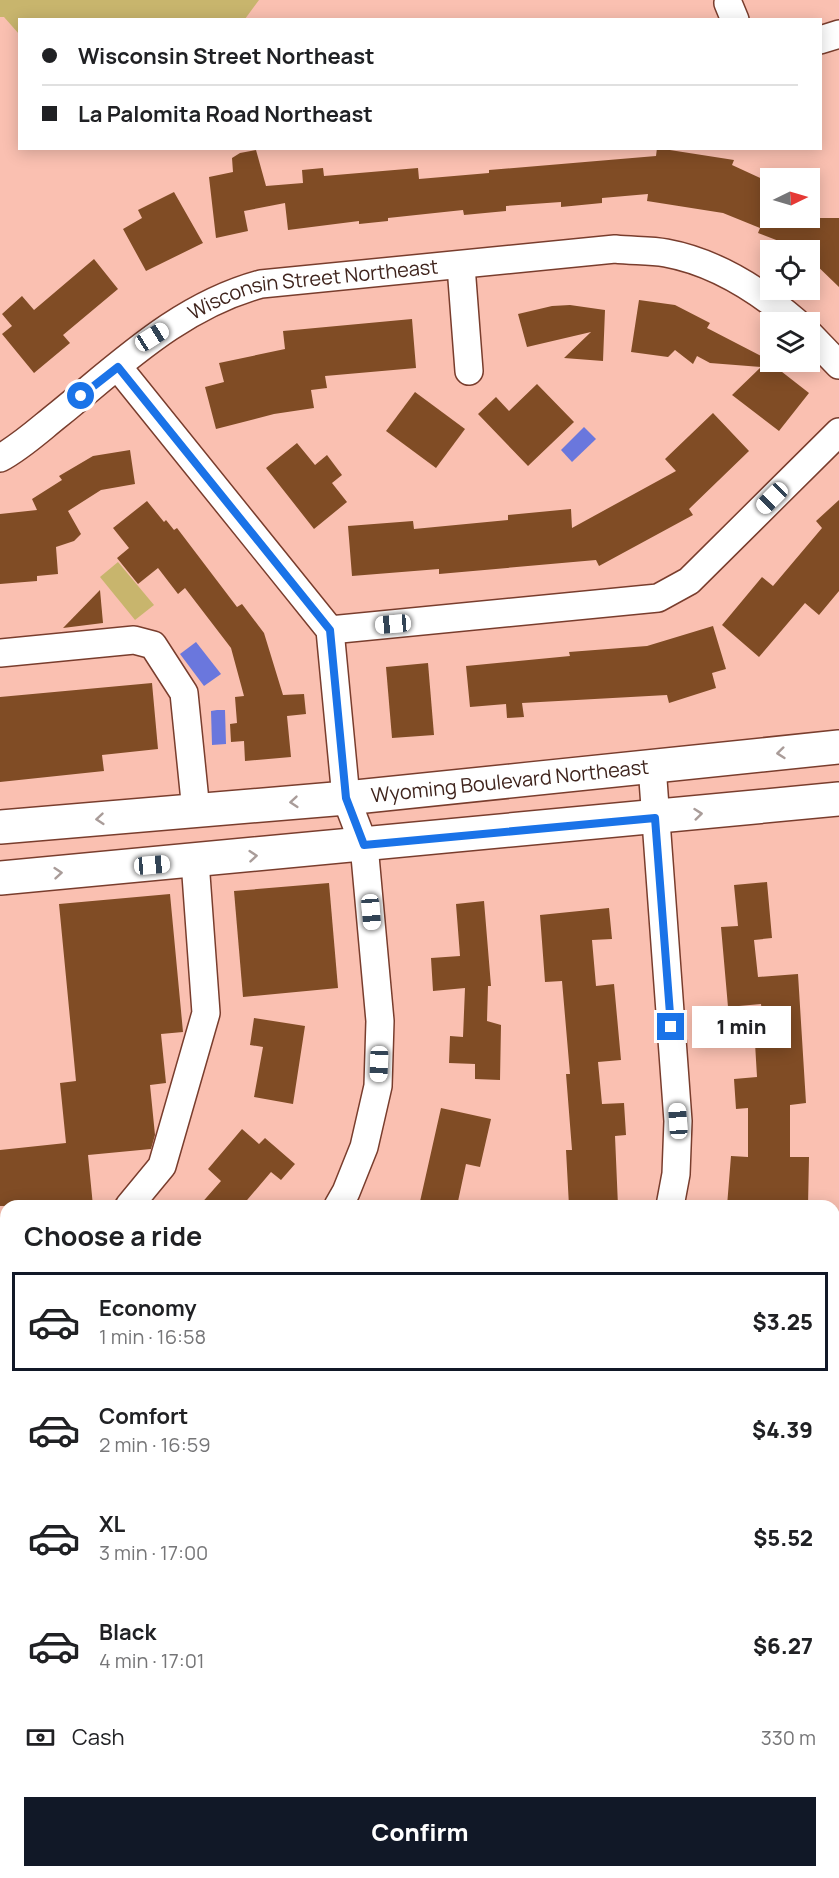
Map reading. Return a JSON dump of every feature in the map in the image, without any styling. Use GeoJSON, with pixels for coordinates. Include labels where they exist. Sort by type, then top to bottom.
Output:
{"type":"FeatureCollection","features":[{"type":"Feature","properties":{"kind":"main road","name":"Wyoming Boulevard Northeast"},"geometry":{"type":"LineString","coordinates":[[0,827],[346,798],[839,747]]}},
{"type":"Feature","properties":{"kind":"main road"},"geometry":{"type":"LineString","coordinates":[[0,878],[839,799]]}},
{"type":"Feature","properties":{"kind":"street"},"geometry":{"type":"LineString","coordinates":[[822,39],[839,34]]}},
{"type":"Feature","properties":{"kind":"street","name":"Wisconsin Street Northeast"},"geometry":{"type":"LineString","coordinates":[[0,458],[118,367],[152,337],[202,305],[231,292],[261,284],[615,249],[666,253],[706,264],[752,288],[783,312]]}},
{"type":"Feature","properties":{"kind":"street","name":"Wisconsin Street Northeast"},"geometry":{"type":"LineString","coordinates":[[460,266],[469,371]]}},
{"type":"Feature","properties":{"kind":"street"},"geometry":{"type":"LineString","coordinates":[[820,345],[839,365]]}},
{"type":"Feature","properties":{"kind":"street"},"geometry":{"type":"LineString","coordinates":[[118,367],[330,630],[346,798],[364,845],[380,1021],[378,1086],[364,1147],[341,1200]]}},
{"type":"Feature","properties":{"kind":"street"},"geometry":{"type":"LineString","coordinates":[[330,630],[658,597],[689,581],[839,432]]}},
{"type":"Feature","properties":{"kind":"street"},"geometry":{"type":"LineString","coordinates":[[0,653],[134,640],[153,645],[184,693],[196,811]]}},
{"type":"Feature","properties":{"kind":"street"},"geometry":{"type":"LineString","coordinates":[[652,766],[678,1121],[676,1174],[671,1200]]}},
{"type":"Feature","properties":{"kind":"street"},"geometry":{"type":"LineString","coordinates":[[134,1200],[162,1166],[206,1013],[195,861]]}},
{"type":"Feature","properties":{"kind":"shaded area"},"geometry":{"type":"Polygon","coordinates":[[[0,0],[259,0],[246,18],[18,18],[18,33],[4,17],[0,17],[0,0]]]}},
{"type":"Feature","properties":{"kind":"shaded area"},"geometry":{"type":"Polygon","coordinates":[[[118,562],[154,605],[135,620],[100,577],[118,562]]]}},
{"type":"Feature","properties":{"kind":"water"},"geometry":{"type":"Polygon","coordinates":[[[584,427],[596,439],[572,462],[561,450],[584,427]]]}},
{"type":"Feature","properties":{"kind":"water"},"geometry":{"type":"Polygon","coordinates":[[[196,642],[221,674],[204,686],[180,654],[196,642]]]}},
{"type":"Feature","properties":{"kind":"water"},"geometry":{"type":"Polygon","coordinates":[[[225,710],[226,744],[212,745],[211,711],[225,710]]]}},
{"type":"Feature","properties":{"kind":"water"},"geometry":{"type":"Polygon","coordinates":[[[745,1011],[751,1012],[755,1020],[738,1036],[727,1033],[728,1024],[745,1011]]]}},
{"type":"Feature","properties":{"kind":"building"},"geometry":{"type":"Polygon","coordinates":[[[256,150],[266,186],[303,183],[302,170],[323,168],[324,176],[418,168],[419,179],[489,173],[489,170],[656,156],[657,150],[734,160],[732,165],[760,178],[760,228],[723,213],[647,201],[648,194],[602,198],[602,203],[561,207],[561,202],[506,206],[506,211],[464,215],[463,210],[388,218],[388,221],[359,224],[359,221],[288,230],[285,203],[244,211],[248,231],[216,238],[209,177],[233,172],[232,158],[240,153],[256,150]]]}},
{"type":"Feature","properties":{"kind":"building"},"geometry":{"type":"Polygon","coordinates":[[[174,192],[203,243],[146,271],[123,229],[142,218],[138,210],[174,192]]]}},
{"type":"Feature","properties":{"kind":"building"},"geometry":{"type":"Polygon","coordinates":[[[820,218],[839,218],[839,287],[820,269],[820,240],[776,240],[758,233],[760,228],[820,228],[820,218]]]}},
{"type":"Feature","properties":{"kind":"building"},"geometry":{"type":"Polygon","coordinates":[[[94,259],[118,289],[63,335],[70,343],[34,373],[2,334],[12,326],[2,314],[22,296],[34,310],[94,259]]]}},
{"type":"Feature","properties":{"kind":"building"},"geometry":{"type":"Polygon","coordinates":[[[639,300],[675,305],[710,323],[707,328],[760,356],[760,367],[710,363],[697,356],[693,364],[675,350],[668,357],[631,352],[639,300]]]}},
{"type":"Feature","properties":{"kind":"building"},"geometry":{"type":"Polygon","coordinates":[[[570,305],[605,310],[603,361],[564,358],[591,332],[527,347],[518,314],[552,306],[570,305]]]}},
{"type":"Feature","properties":{"kind":"building"},"geometry":{"type":"Polygon","coordinates":[[[412,319],[416,368],[325,376],[327,388],[311,390],[314,408],[274,414],[216,429],[205,387],[224,382],[219,363],[285,349],[283,331],[412,319]]]}},
{"type":"Feature","properties":{"kind":"building"},"geometry":{"type":"Polygon","coordinates":[[[760,368],[760,372],[782,372],[809,393],[779,431],[732,395],[760,368]]]}},
{"type":"Feature","properties":{"kind":"building"},"geometry":{"type":"Polygon","coordinates":[[[537,384],[574,422],[528,466],[478,414],[496,397],[509,411],[537,384]]]}},
{"type":"Feature","properties":{"kind":"building"},"geometry":{"type":"Polygon","coordinates":[[[415,392],[465,429],[436,468],[386,431],[415,392]]]}},
{"type":"Feature","properties":{"kind":"building"},"geometry":{"type":"Polygon","coordinates":[[[713,413],[749,451],[689,509],[693,515],[599,566],[596,560],[439,574],[439,569],[352,576],[348,526],[413,521],[414,529],[508,520],[508,515],[571,509],[572,528],[676,471],[665,459],[713,413]]]}},
{"type":"Feature","properties":{"kind":"building"},"geometry":{"type":"Polygon","coordinates":[[[297,443],[315,465],[327,455],[342,475],[332,483],[347,502],[314,529],[266,468],[297,443]]]}},
{"type":"Feature","properties":{"kind":"building"},"geometry":{"type":"Polygon","coordinates":[[[130,450],[135,484],[101,490],[68,511],[81,534],[74,541],[56,547],[58,574],[37,576],[37,581],[0,584],[0,514],[37,510],[32,499],[62,480],[59,476],[93,456],[130,450]]]}},
{"type":"Feature","properties":{"kind":"building"},"geometry":{"type":"Polygon","coordinates":[[[839,500],[839,591],[819,615],[805,603],[759,657],[722,625],[762,577],[773,586],[822,528],[816,521],[839,500]]]}},
{"type":"Feature","properties":{"kind":"building"},"geometry":{"type":"Polygon","coordinates":[[[147,501],[164,522],[166,520],[174,530],[177,528],[237,607],[242,604],[264,633],[283,695],[304,694],[306,714],[287,716],[291,757],[245,761],[244,741],[231,742],[230,724],[237,723],[235,697],[244,696],[231,648],[185,588],[178,594],[158,568],[138,584],[117,558],[129,548],[113,528],[147,501]]]}},
{"type":"Feature","properties":{"kind":"building"},"geometry":{"type":"Polygon","coordinates":[[[100,590],[103,623],[63,628],[100,590]]]}},
{"type":"Feature","properties":{"kind":"building"},"geometry":{"type":"Polygon","coordinates":[[[713,626],[726,669],[712,673],[716,688],[669,703],[667,695],[522,703],[524,717],[507,718],[506,704],[470,707],[466,666],[570,656],[569,652],[647,646],[713,626]]]}},
{"type":"Feature","properties":{"kind":"building"},"geometry":{"type":"Polygon","coordinates":[[[428,663],[434,735],[392,738],[386,667],[428,663]]]}},
{"type":"Feature","properties":{"kind":"building"},"geometry":{"type":"Polygon","coordinates":[[[152,683],[158,749],[102,755],[104,771],[0,782],[0,697],[152,683]]]}},
{"type":"Feature","properties":{"kind":"building"},"geometry":{"type":"Polygon","coordinates":[[[767,882],[772,938],[754,940],[758,977],[798,974],[806,1103],[790,1105],[790,1157],[809,1157],[808,1200],[727,1200],[731,1156],[748,1157],[748,1108],[736,1109],[734,1079],[757,1077],[755,1043],[765,1042],[761,1004],[728,1007],[721,927],[738,926],[734,885],[767,882]]]}},
{"type":"Feature","properties":{"kind":"building"},"geometry":{"type":"Polygon","coordinates":[[[329,883],[338,988],[243,997],[234,891],[329,883]]]}},
{"type":"Feature","properties":{"kind":"building"},"geometry":{"type":"Polygon","coordinates":[[[170,894],[183,1032],[161,1034],[166,1083],[150,1085],[155,1135],[151,1149],[88,1155],[92,1200],[0,1200],[0,1150],[66,1143],[60,1083],[76,1081],[59,904],[170,894]]]}},
{"type":"Feature","properties":{"kind":"building"},"geometry":{"type":"Polygon","coordinates":[[[484,901],[491,986],[488,986],[487,1021],[501,1025],[500,1080],[475,1079],[475,1064],[449,1063],[450,1036],[463,1037],[465,988],[433,991],[431,958],[460,956],[456,904],[484,901]]]}},
{"type":"Feature","properties":{"kind":"building"},"geometry":{"type":"Polygon","coordinates":[[[609,908],[612,939],[592,940],[596,986],[614,984],[621,1060],[598,1062],[602,1104],[624,1103],[626,1135],[615,1136],[618,1200],[569,1200],[566,1150],[572,1150],[566,1074],[570,1074],[562,981],[545,982],[540,915],[609,908]]]}},
{"type":"Feature","properties":{"kind":"building"},"geometry":{"type":"Polygon","coordinates":[[[254,1018],[305,1026],[293,1104],[254,1097],[263,1047],[250,1045],[254,1018]]]}},
{"type":"Feature","properties":{"kind":"building"},"geometry":{"type":"Polygon","coordinates":[[[441,1108],[491,1119],[480,1167],[466,1164],[458,1200],[420,1200],[441,1108]]]}},
{"type":"Feature","properties":{"kind":"building"},"geometry":{"type":"Polygon","coordinates":[[[242,1129],[259,1144],[265,1138],[295,1164],[281,1180],[271,1172],[247,1200],[204,1200],[221,1181],[208,1169],[242,1129]]]}},
{"type":"Feature","properties":{"kind":"route"},"geometry":{"type":"LineString","coordinates":[[81,396],[118,367],[330,630],[346,798],[364,845],[655,818],[671,1027]]}}]}
